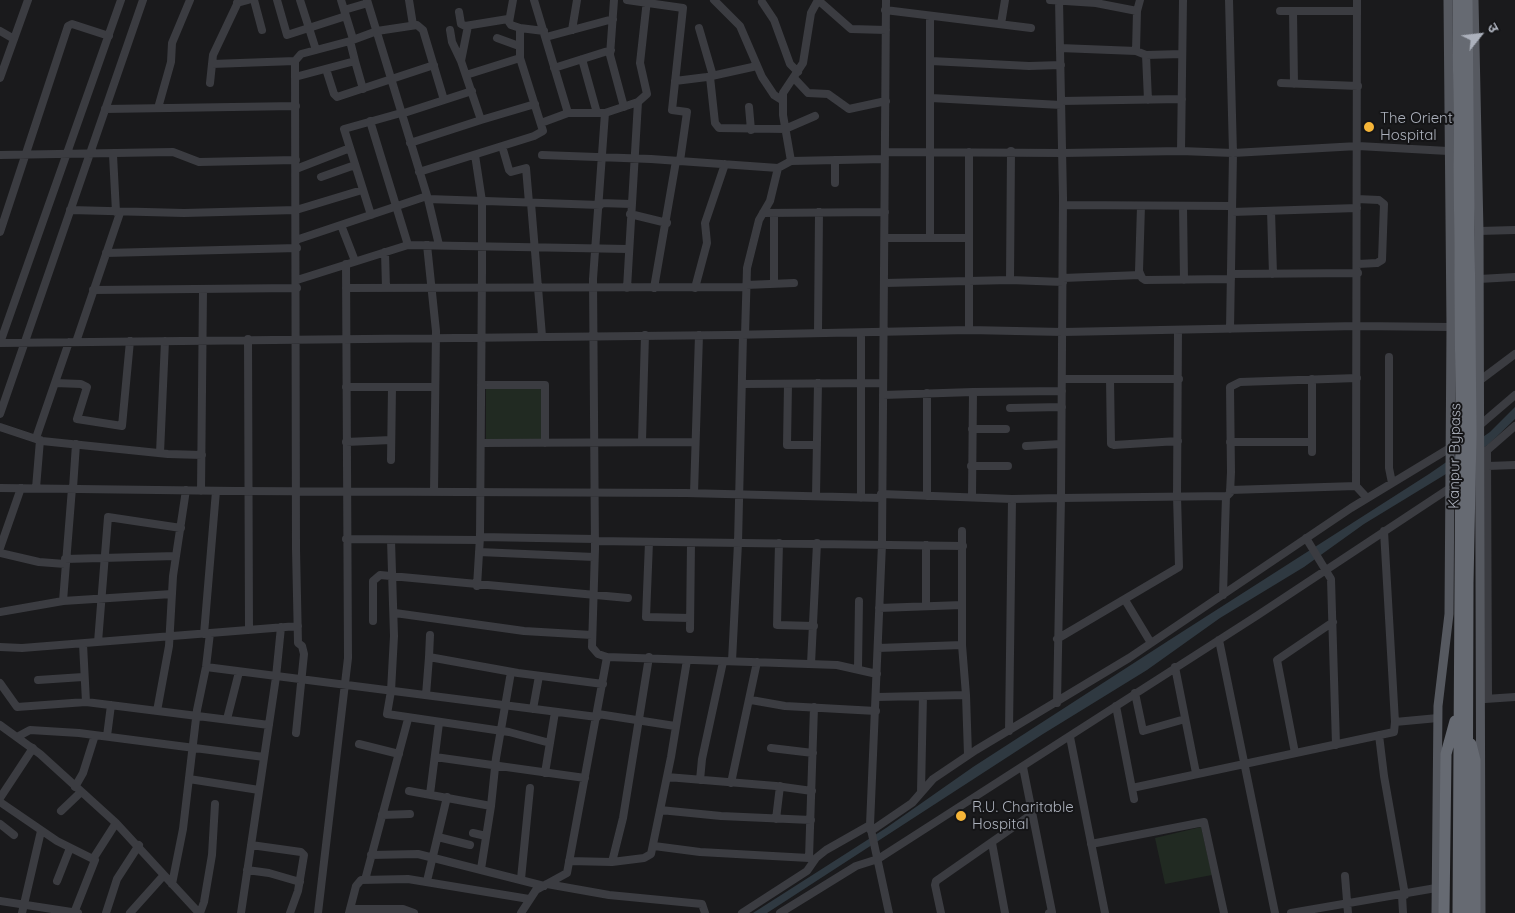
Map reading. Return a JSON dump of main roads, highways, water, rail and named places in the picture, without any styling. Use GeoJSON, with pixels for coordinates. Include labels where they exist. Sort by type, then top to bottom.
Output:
{"type":"FeatureCollection","features":[{"type":"Feature","properties":{"kind":"highway","name":"Kanpur Bypass"},"geometry":{"type":"LineString","coordinates":[[1458,0],[1461,410],[1458,913]]}},
{"type":"Feature","properties":{"kind":"highway","name":"Kanpur Bypass"},"geometry":{"type":"LineString","coordinates":[[1467,0],[1471,435],[1467,726],[1467,913]]}},
{"type":"Feature","properties":{"kind":"highway"},"geometry":{"type":"LineString","coordinates":[[1444,913],[1446,754],[1452,725],[1458,716]]}},
{"type":"Feature","properties":{"kind":"highway"},"geometry":{"type":"LineString","coordinates":[[1467,726],[1475,760],[1475,913]]}},
{"type":"Feature","properties":{"kind":"main road"},"geometry":{"type":"LineString","coordinates":[[1436,913],[1438,718],[1449,614],[1451,326],[1448,0]]}},
{"type":"Feature","properties":{"kind":"main road"},"geometry":{"type":"LineString","coordinates":[[1474,0],[1480,231],[1480,429],[1482,452],[1479,661],[1485,699],[1482,913]]}},
{"type":"Feature","properties":{"kind":"place","name":"The Orient Hospital"},"geometry":{"type":"Point","coordinates":[1369,127]}},
{"type":"Feature","properties":{"kind":"place","name":"R.U. Charitable Hospital"},"geometry":{"type":"Point","coordinates":[961,816]}}]}
